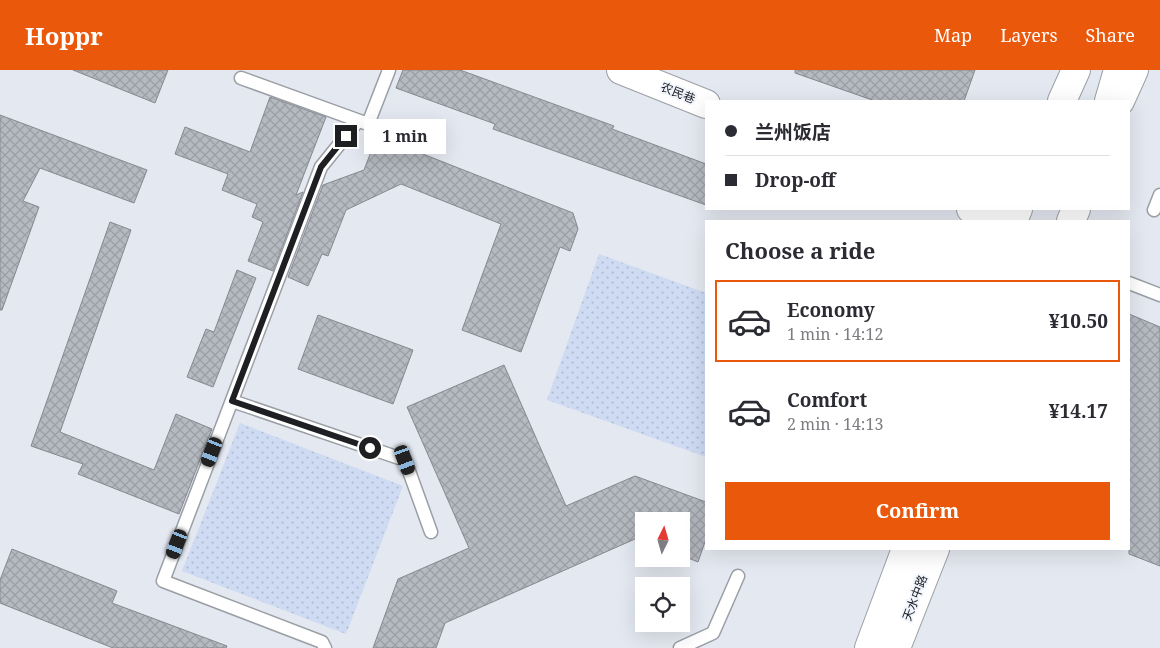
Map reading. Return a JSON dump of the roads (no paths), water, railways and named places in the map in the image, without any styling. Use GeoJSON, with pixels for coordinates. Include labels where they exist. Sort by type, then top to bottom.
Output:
{"type":"FeatureCollection","features":[{"type":"Feature","properties":{"kind":"main road","name":"农民巷"},"geometry":{"type":"LineString","coordinates":[[621,70],[663,82],[705,103]]}},
{"type":"Feature","properties":{"kind":"main road"},"geometry":{"type":"LineString","coordinates":[[1055,100],[1065,70]]}},
{"type":"Feature","properties":{"kind":"main road"},"geometry":{"type":"LineString","coordinates":[[1062,100],[1076,70]]}},
{"type":"Feature","properties":{"kind":"main road"},"geometry":{"type":"LineString","coordinates":[[1109,100],[1118,70]]}},
{"type":"Feature","properties":{"kind":"main road"},"geometry":{"type":"LineString","coordinates":[[1120,100],[1134,70]]}},
{"type":"Feature","properties":{"kind":"main road"},"geometry":{"type":"LineString","coordinates":[[972,210],[997,220]]}},
{"type":"Feature","properties":{"kind":"main road","name":"天水中路"},"geometry":{"type":"LineString","coordinates":[[869,648],[906,550]]}},
{"type":"Feature","properties":{"kind":"main road","name":"天水中路"},"geometry":{"type":"LineString","coordinates":[[896,648],[935,550]]}},
{"type":"Feature","properties":{"kind":"lane"},"geometry":{"type":"LineString","coordinates":[[242,78],[368,124],[389,70]]}},
{"type":"Feature","properties":{"kind":"lane"},"geometry":{"type":"LineString","coordinates":[[325,648],[322,642],[163,581],[321,167],[358,121]]}},
{"type":"Feature","properties":{"kind":"lane"},"geometry":{"type":"LineString","coordinates":[[1154,210],[1160,195]]}},
{"type":"Feature","properties":{"kind":"lane"},"geometry":{"type":"LineString","coordinates":[[1130,283],[1160,295]]}},
{"type":"Feature","properties":{"kind":"lane"},"geometry":{"type":"LineString","coordinates":[[232,401],[405,460],[431,532]]}},
{"type":"Feature","properties":{"kind":"lane"},"geometry":{"type":"LineString","coordinates":[[680,648],[713,633],[738,576]]}}]}
